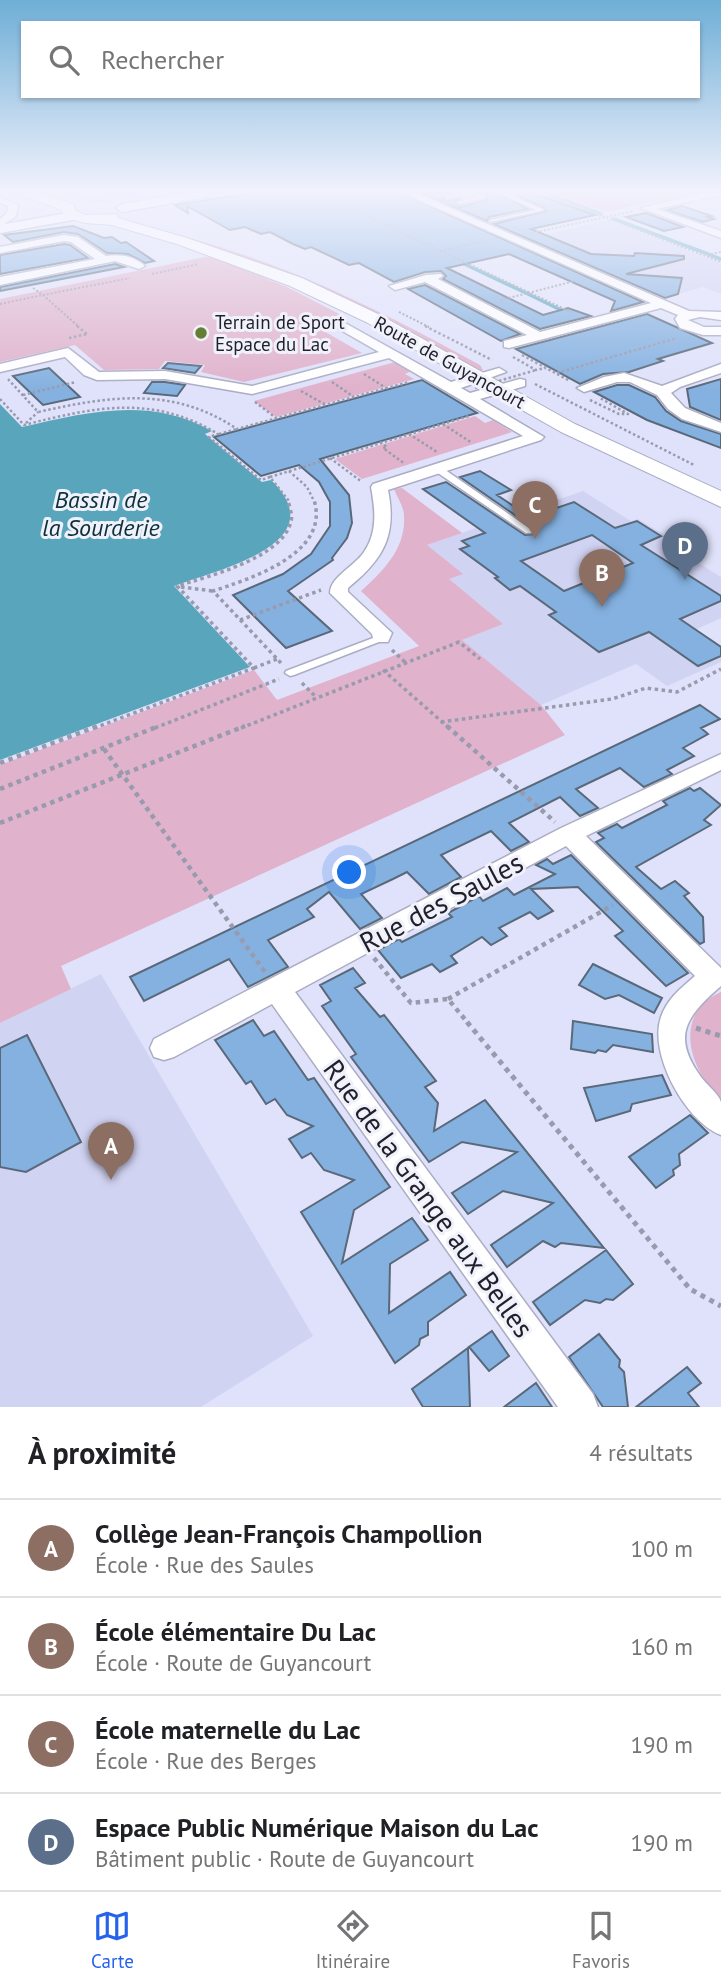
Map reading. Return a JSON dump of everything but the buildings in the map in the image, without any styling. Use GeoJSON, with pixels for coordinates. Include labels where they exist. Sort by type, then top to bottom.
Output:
{"type":"FeatureCollection","features":[{"type":"Feature","properties":{"kind":"main road","name":"Route de Guyancourt"},"geometry":{"type":"LineString","coordinates":[[233,259],[296,282],[374,319],[475,388],[500,380],[520,383],[588,420],[721,483]]}},
{"type":"Feature","properties":{"kind":"main road","name":"Route de Guyancourt"},"geometry":{"type":"LineString","coordinates":[[259,259],[310,277],[390,313],[500,380],[568,428],[721,500]]}},
{"type":"Feature","properties":{"kind":"street"},"geometry":{"type":"LineString","coordinates":[[560,259],[688,315]]}},
{"type":"Feature","properties":{"kind":"street"},"geometry":{"type":"LineString","coordinates":[[0,281],[104,260],[129,260],[139,266]]}},
{"type":"Feature","properties":{"kind":"street"},"geometry":{"type":"LineString","coordinates":[[395,286],[445,274]]}},
{"type":"Feature","properties":{"kind":"street"},"geometry":{"type":"LineString","coordinates":[[426,278],[538,336]]}},
{"type":"Feature","properties":{"kind":"street"},"geometry":{"type":"LineString","coordinates":[[509,344],[662,304]]}},
{"type":"Feature","properties":{"kind":"street"},"geometry":{"type":"LineString","coordinates":[[721,307],[681,319],[684,325],[703,331],[721,331]]}},
{"type":"Feature","properties":{"kind":"street"},"geometry":{"type":"LineString","coordinates":[[705,313],[721,316]]}},
{"type":"Feature","properties":{"kind":"street"},"geometry":{"type":"LineString","coordinates":[[336,322],[449,387],[475,388],[536,438],[379,488],[384,509],[381,540],[363,565],[339,586],[338,593],[382,633],[381,638]]}},
{"type":"Feature","properties":{"kind":"street"},"geometry":{"type":"LineString","coordinates":[[4,374],[68,352],[97,376],[165,375],[252,390],[391,354]]}},
{"type":"Feature","properties":{"kind":"street"},"geometry":{"type":"LineString","coordinates":[[663,392],[675,384],[721,368]]}},
{"type":"Feature","properties":{"kind":"street"},"geometry":{"type":"LineString","coordinates":[[583,388],[623,376],[633,377],[663,392],[668,404],[684,414],[721,428]]}},
{"type":"Feature","properties":{"kind":"street"},"geometry":{"type":"LineString","coordinates":[[449,387],[475,388]]}},
{"type":"Feature","properties":{"kind":"street","name":"Rue des Saules"},"geometry":{"type":"LineString","coordinates":[[164,1048],[569,834],[721,761]]}},
{"type":"Feature","properties":{"kind":"street"},"geometry":{"type":"LineString","coordinates":[[569,834],[713,977],[683,1004],[675,1020],[672,1042],[678,1067],[688,1086],[721,1121]]}},
{"type":"Feature","properties":{"kind":"street","name":"Rue de la Grange aux Belles"},"geometry":{"type":"LineString","coordinates":[[277,989],[580,1407]]}},
{"type":"Feature","properties":{"kind":"lane"},"geometry":{"type":"LineString","coordinates":[[438,469],[529,531]]}},
{"type":"Feature","properties":{"kind":"lane"},"geometry":{"type":"LineString","coordinates":[[290,673],[381,638]]}},
{"type":"Feature","properties":{"kind":"path"},"geometry":{"type":"LineString","coordinates":[[456,259],[592,322]]}},
{"type":"Feature","properties":{"kind":"path"},"geometry":{"type":"LineString","coordinates":[[0,304],[208,262]]}},
{"type":"Feature","properties":{"kind":"path"},"geometry":{"type":"LineString","coordinates":[[139,266],[150,274]]}},
{"type":"Feature","properties":{"kind":"path"},"geometry":{"type":"LineString","coordinates":[[23,276],[87,334]]}},
{"type":"Feature","properties":{"kind":"path"},"geometry":{"type":"LineString","coordinates":[[479,306],[578,280]]}},
{"type":"Feature","properties":{"kind":"path"},"geometry":{"type":"LineString","coordinates":[[555,373],[703,331]]}},
{"type":"Feature","properties":{"kind":"path"},"geometry":{"type":"LineString","coordinates":[[475,388],[546,368]]}},
{"type":"Feature","properties":{"kind":"path"},"geometry":{"type":"LineString","coordinates":[[358,371],[386,388]]}},
{"type":"Feature","properties":{"kind":"path"},"geometry":{"type":"LineString","coordinates":[[4,374],[38,412]]}},
{"type":"Feature","properties":{"kind":"path"},"geometry":{"type":"LineString","coordinates":[[327,379],[354,397]]}},
{"type":"Feature","properties":{"kind":"path"},"geometry":{"type":"LineString","coordinates":[[412,381],[209,437],[261,480],[477,414]]}},
{"type":"Feature","properties":{"kind":"path"},"geometry":{"type":"LineString","coordinates":[[23,395],[76,383]]}},
{"type":"Feature","properties":{"kind":"path"},"geometry":{"type":"LineString","coordinates":[[296,387],[326,405]]}},
{"type":"Feature","properties":{"kind":"path"},"geometry":{"type":"LineString","coordinates":[[24,425],[38,412],[87,401],[135,398],[168,400],[204,409],[237,429]]}},
{"type":"Feature","properties":{"kind":"path"},"geometry":{"type":"LineString","coordinates":[[0,399],[24,425]]}},
{"type":"Feature","properties":{"kind":"path"},"geometry":{"type":"LineString","coordinates":[[24,425],[88,410],[141,407],[183,414],[218,434]]}},
{"type":"Feature","properties":{"kind":"path"},"geometry":{"type":"LineString","coordinates":[[443,424],[476,446]]}},
{"type":"Feature","properties":{"kind":"path"},"geometry":{"type":"LineString","coordinates":[[410,434],[455,464]]}},
{"type":"Feature","properties":{"kind":"path"},"geometry":{"type":"LineString","coordinates":[[380,442],[387,447],[383,448],[420,475]]}},
{"type":"Feature","properties":{"kind":"path"},"geometry":{"type":"LineString","coordinates":[[330,458],[366,485],[379,488]]}},
{"type":"Feature","properties":{"kind":"path"},"geometry":{"type":"LineString","coordinates":[[177,586],[213,591],[264,574],[289,559],[308,537],[316,517],[313,495],[289,471]]}},
{"type":"Feature","properties":{"kind":"path"},"geometry":{"type":"LineString","coordinates":[[177,586],[247,563],[269,550],[284,536],[289,529],[293,509],[290,499],[270,477]]}},
{"type":"Feature","properties":{"kind":"path"},"geometry":{"type":"LineString","coordinates":[[177,586],[254,668]]}},
{"type":"Feature","properties":{"kind":"path"},"geometry":{"type":"LineString","coordinates":[[240,620],[323,589]]}},
{"type":"Feature","properties":{"kind":"path"},"geometry":{"type":"LineString","coordinates":[[213,591],[316,697]]}},
{"type":"Feature","properties":{"kind":"path"},"geometry":{"type":"LineString","coordinates":[[0,823],[459,642],[480,659]]}},
{"type":"Feature","properties":{"kind":"path"},"geometry":{"type":"LineString","coordinates":[[0,763],[277,659]]}},
{"type":"Feature","properties":{"kind":"path"},"geometry":{"type":"LineString","coordinates":[[383,670],[569,834]]}},
{"type":"Feature","properties":{"kind":"path"},"geometry":{"type":"LineString","coordinates":[[441,722],[612,699],[646,688],[677,692],[721,670]]}},
{"type":"Feature","properties":{"kind":"path"},"geometry":{"type":"LineString","coordinates":[[0,789],[270,685],[290,673]]}},
{"type":"Feature","properties":{"kind":"path"},"geometry":{"type":"LineString","coordinates":[[104,749],[277,989]]}},
{"type":"Feature","properties":{"kind":"path"},"geometry":{"type":"LineString","coordinates":[[362,945],[411,1003],[447,999],[629,895]]}},
{"type":"Feature","properties":{"kind":"path"},"geometry":{"type":"LineString","coordinates":[[447,999],[690,1289],[721,1306]]}},
{"type":"Feature","properties":{"kind":"shaded area"},"geometry":{"type":"Polygon","coordinates":[[[197,259],[217,259],[287,287],[347,318],[315,326],[362,353],[244,382],[201,372],[205,365],[165,361],[159,369],[104,370],[75,345],[0,362],[0,299],[197,259]]]}},
{"type":"Feature","properties":{"kind":"shaded area"},"geometry":{"type":"Polygon","coordinates":[[[228,259],[255,259],[307,279],[416,331],[480,365],[483,370],[479,372],[366,311],[228,259]]]}},
{"type":"Feature","properties":{"kind":"shaded area"},"geometry":{"type":"Polygon","coordinates":[[[573,259],[710,259],[721,263],[721,294],[703,287],[666,298],[573,259]]]}},
{"type":"Feature","properties":{"kind":"shaded area"},"geometry":{"type":"Polygon","coordinates":[[[395,362],[411,371],[405,374],[414,379],[276,417],[254,401],[395,362]]]}},
{"type":"Feature","properties":{"kind":"shaded area"},"geometry":{"type":"Polygon","coordinates":[[[475,416],[485,423],[493,420],[512,432],[362,479],[335,459],[475,416]]]}},
{"type":"Feature","properties":{"kind":"shaded area"},"geometry":{"type":"Polygon","coordinates":[[[402,488],[462,533],[427,545],[463,574],[449,579],[503,624],[462,640],[541,705],[565,735],[61,966],[71,989],[0,1023],[0,765],[254,670],[277,700],[419,646],[361,591],[392,558],[401,539],[404,513],[394,489],[402,488]]]}},
{"type":"Feature","properties":{"kind":"shaded area"},"geometry":{"type":"Polygon","coordinates":[[[583,491],[631,521],[638,519],[675,541],[668,544],[721,577],[721,618],[695,630],[721,647],[721,662],[667,686],[636,664],[541,705],[462,640],[502,624],[448,579],[462,574],[427,545],[583,491]]]}},
{"type":"Feature","properties":{"kind":"shaded area"},"geometry":{"type":"Polygon","coordinates":[[[101,974],[313,1336],[201,1407],[0,1407],[0,1023],[101,974]]]}},
{"type":"Feature","properties":{"kind":"shaded area"},"geometry":{"type":"Polygon","coordinates":[[[721,992],[721,1100],[710,1088],[694,1059],[691,1028],[696,1014],[705,1002],[721,992]]]}},
{"type":"Feature","properties":{"kind":"water","name":"Bassin de la Sourderie"},"geometry":{"type":"Polygon","coordinates":[[[0,404],[22,427],[71,416],[118,410],[142,410],[189,420],[212,431],[205,434],[262,482],[271,480],[288,502],[290,521],[280,537],[263,551],[241,562],[174,586],[250,667],[0,760],[0,404]]]}},
{"type":"Feature","properties":{"kind":"waterway"},"geometry":{"type":"LineString","coordinates":[[458,261],[526,293]]}},
{"type":"Feature","properties":{"kind":"waterway"},"geometry":{"type":"LineString","coordinates":[[528,294],[567,313]]}},
{"type":"Feature","properties":{"kind":"place","name":"Terrain de Sport Espace du Lac"},"geometry":{"type":"Point","coordinates":[201,333]}},
{"type":"Feature","properties":{"kind":"place","name":"École maternelle du Lac"},"geometry":{"type":"Point","coordinates":[535,539]}},
{"type":"Feature","properties":{"kind":"place","name":"Espace Public Numérique Maison du Lac"},"geometry":{"type":"Point","coordinates":[685,580]}},
{"type":"Feature","properties":{"kind":"place","name":"École élémentaire Du Lac"},"geometry":{"type":"Point","coordinates":[602,607]}},
{"type":"Feature","properties":{"kind":"place","name":"Collège Jean-François Champollion"},"geometry":{"type":"Point","coordinates":[111,1180]}}]}
